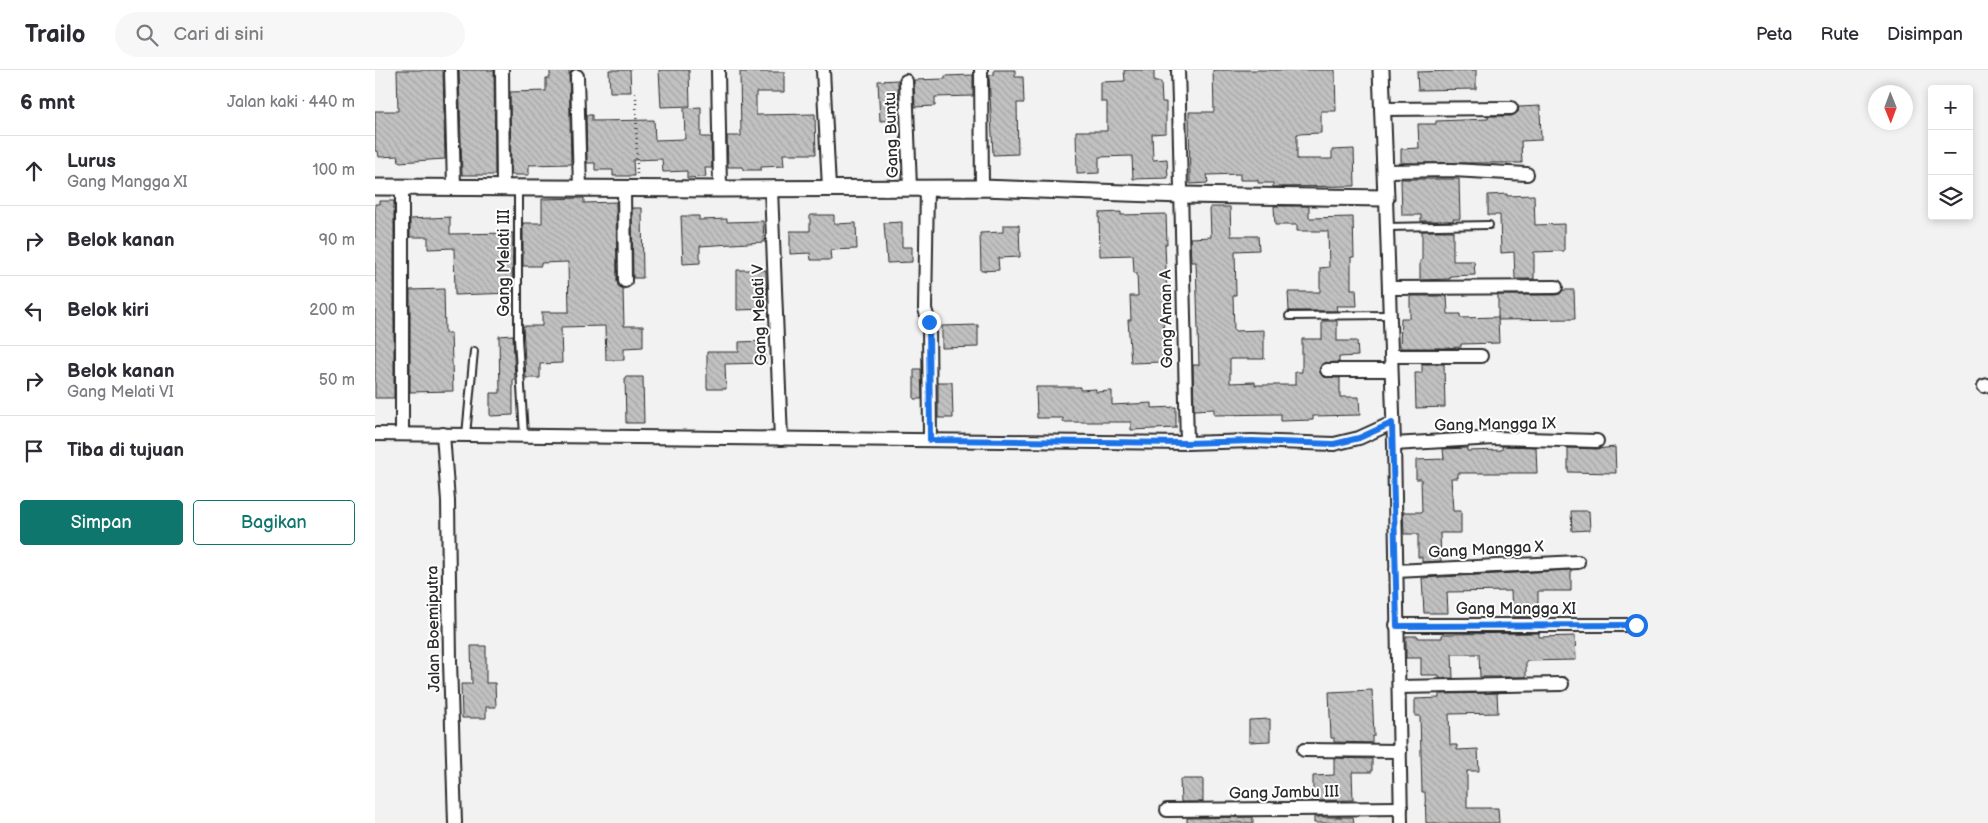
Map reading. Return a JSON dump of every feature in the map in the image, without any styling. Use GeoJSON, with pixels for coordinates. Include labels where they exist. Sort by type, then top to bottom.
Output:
{"type":"FeatureCollection","features":[{"type":"Feature","properties":{"kind":"street"},"geometry":{"type":"LineString","coordinates":[[451,70],[454,187]]}},
{"type":"Feature","properties":{"kind":"street"},"geometry":{"type":"LineString","coordinates":[[501,70],[511,188]]}},
{"type":"Feature","properties":{"kind":"street"},"geometry":{"type":"LineString","coordinates":[[718,70],[720,189]]}},
{"type":"Feature","properties":{"kind":"street"},"geometry":{"type":"LineString","coordinates":[[823,70],[829,188]]}},
{"type":"Feature","properties":{"kind":"street"},"geometry":{"type":"LineString","coordinates":[[981,70],[982,188]]}},
{"type":"Feature","properties":{"kind":"street","name":"Gang Aman A"},"geometry":{"type":"LineString","coordinates":[[1178,70],[1182,195],[1182,306],[1187,443]]}},
{"type":"Feature","properties":{"kind":"street"},"geometry":{"type":"LineString","coordinates":[[1381,70],[1389,288],[1388,315],[1394,444],[1401,823]]}},
{"type":"Feature","properties":{"kind":"street"},"geometry":{"type":"LineString","coordinates":[[577,76],[580,188]]}},
{"type":"Feature","properties":{"kind":"street","name":"Gang Buntu"},"geometry":{"type":"LineString","coordinates":[[906,81],[910,188]]}},
{"type":"Feature","properties":{"kind":"street"},"geometry":{"type":"LineString","coordinates":[[1382,109],[1511,108]]}},
{"type":"Feature","properties":{"kind":"street"},"geometry":{"type":"LineString","coordinates":[[1385,171],[1460,170],[1527,174]]}},
{"type":"Feature","properties":{"kind":"street"},"geometry":{"type":"LineString","coordinates":[[375,186],[631,189],[982,188],[1182,195],[1386,198]]}},
{"type":"Feature","properties":{"kind":"street"},"geometry":{"type":"LineString","coordinates":[[402,186],[402,434]]}},
{"type":"Feature","properties":{"kind":"street"},"geometry":{"type":"LineString","coordinates":[[927,188],[925,309],[929,322],[930,440]]}},
{"type":"Feature","properties":{"kind":"street"},"geometry":{"type":"LineString","coordinates":[[625,280],[631,189]]}},
{"type":"Feature","properties":{"kind":"street","name":"Gang Melati V"},"geometry":{"type":"LineString","coordinates":[[771,189],[781,439]]}},
{"type":"Feature","properties":{"kind":"street"},"geometry":{"type":"LineString","coordinates":[[1389,288],[1556,287]]}},
{"type":"Feature","properties":{"kind":"street"},"geometry":{"type":"LineString","coordinates":[[1391,356],[1481,356]]}},
{"type":"Feature","properties":{"kind":"street"},"geometry":{"type":"LineString","coordinates":[[1327,370],[1391,370]]}},
{"type":"Feature","properties":{"kind":"street"},"geometry":{"type":"LineString","coordinates":[[375,434],[1187,443],[1252,441],[1334,444],[1359,438],[1392,423]]}},
{"type":"Feature","properties":{"kind":"street","name":"Jalan Boemiputra"},"geometry":{"type":"LineString","coordinates":[[443,434],[448,500],[455,823]]}},
{"type":"Feature","properties":{"kind":"street","name":"Gang Mangga IX"},"geometry":{"type":"LineString","coordinates":[[1394,444],[1494,438],[1597,441]]}},
{"type":"Feature","properties":{"kind":"street","name":"Gang Mangga X"},"geometry":{"type":"LineString","coordinates":[[1396,571],[1578,562]]}},
{"type":"Feature","properties":{"kind":"street","name":"Gang Mangga XI"},"geometry":{"type":"LineString","coordinates":[[1397,626],[1636,625]]}},
{"type":"Feature","properties":{"kind":"street"},"geometry":{"type":"LineString","coordinates":[[1399,687],[1562,684]]}},
{"type":"Feature","properties":{"kind":"street"},"geometry":{"type":"LineString","coordinates":[[1304,750],[1400,751]]}},
{"type":"Feature","properties":{"kind":"street","name":"Gang Jambu III"},"geometry":{"type":"LineString","coordinates":[[1167,810],[1401,808]]}},
{"type":"Feature","properties":{"kind":"lane","name":"Gang Melati III"},"geometry":{"type":"LineString","coordinates":[[511,188],[524,435]]}},
{"type":"Feature","properties":{"kind":"lane"},"geometry":{"type":"LineString","coordinates":[[1387,227],[1489,225]]}},
{"type":"Feature","properties":{"kind":"lane"},"geometry":{"type":"LineString","coordinates":[[1289,316],[1388,315]]}},
{"type":"Feature","properties":{"kind":"lane"},"geometry":{"type":"LineString","coordinates":[[466,435],[475,351]]}},
{"type":"Feature","properties":{"kind":"path"},"geometry":{"type":"LineString","coordinates":[[631,189],[636,93]]}},
{"type":"Feature","properties":{"kind":"building"},"geometry":{"type":"Polygon","coordinates":[[[397,70],[443,70],[445,159],[399,162],[398,156],[379,157],[378,151],[375,151],[375,111],[398,111],[397,70]]]}},
{"type":"Feature","properties":{"kind":"building"},"geometry":{"type":"Polygon","coordinates":[[[459,70],[494,70],[495,175],[462,175],[459,70]]]}},
{"type":"Feature","properties":{"kind":"building"},"geometry":{"type":"Polygon","coordinates":[[[550,70],[569,70],[571,164],[529,165],[529,175],[511,175],[510,92],[546,91],[546,78],[550,78],[550,70]]]}},
{"type":"Feature","properties":{"kind":"building"},"geometry":{"type":"Polygon","coordinates":[[[609,70],[630,70],[631,92],[610,92],[609,70]]]}},
{"type":"Feature","properties":{"kind":"building"},"geometry":{"type":"Polygon","coordinates":[[[659,70],[689,70],[690,106],[661,107],[659,70]]]}},
{"type":"Feature","properties":{"kind":"building"},"geometry":{"type":"Polygon","coordinates":[[[994,70],[1015,70],[1015,77],[1023,77],[1024,103],[1017,103],[1018,154],[993,155],[989,75],[994,75],[994,70]]]}},
{"type":"Feature","properties":{"kind":"building"},"geometry":{"type":"Polygon","coordinates":[[[1124,70],[1154,70],[1154,82],[1161,82],[1162,102],[1166,102],[1166,133],[1152,134],[1153,160],[1167,159],[1168,178],[1133,179],[1132,156],[1099,157],[1099,173],[1077,174],[1076,131],[1107,131],[1107,102],[1101,102],[1101,82],[1125,81],[1124,70]]]}},
{"type":"Feature","properties":{"kind":"building"},"geometry":{"type":"Polygon","coordinates":[[[1213,70],[1335,70],[1336,111],[1321,111],[1321,133],[1297,134],[1297,159],[1332,159],[1332,150],[1354,149],[1355,186],[1273,187],[1273,183],[1258,183],[1258,180],[1240,180],[1240,174],[1207,175],[1208,183],[1190,184],[1189,112],[1214,112],[1213,70]]]}},
{"type":"Feature","properties":{"kind":"building"},"geometry":{"type":"Polygon","coordinates":[[[1476,70],[1476,89],[1418,90],[1417,72],[1476,70]]]}},
{"type":"Feature","properties":{"kind":"building"},"geometry":{"type":"Polygon","coordinates":[[[740,72],[784,72],[784,92],[756,92],[756,115],[815,114],[816,154],[783,154],[784,166],[761,167],[761,170],[743,170],[743,167],[728,167],[727,136],[741,136],[740,72]]]}},
{"type":"Feature","properties":{"kind":"building"},"geometry":{"type":"Polygon","coordinates":[[[973,75],[973,96],[935,97],[935,106],[915,107],[914,80],[945,79],[945,76],[973,75]]]}},
{"type":"Feature","properties":{"kind":"building"},"geometry":{"type":"Polygon","coordinates":[[[898,80],[899,120],[880,121],[878,81],[898,80]]]}},
{"type":"Feature","properties":{"kind":"building"},"geometry":{"type":"Polygon","coordinates":[[[1540,106],[1541,140],[1521,141],[1522,163],[1401,163],[1401,149],[1419,148],[1418,124],[1436,124],[1436,121],[1488,119],[1488,116],[1512,116],[1518,112],[1519,107],[1540,106]]]}},
{"type":"Feature","properties":{"kind":"building"},"geometry":{"type":"Polygon","coordinates":[[[701,107],[701,137],[711,137],[712,168],[705,168],[706,177],[687,178],[687,171],[663,172],[662,159],[633,160],[634,176],[613,176],[613,170],[595,170],[595,163],[587,163],[586,115],[592,115],[592,121],[654,120],[655,140],[685,139],[684,108],[701,107]]]}},
{"type":"Feature","properties":{"kind":"building"},"geometry":{"type":"Polygon","coordinates":[[[1401,179],[1459,179],[1460,219],[1453,219],[1453,221],[1421,221],[1421,215],[1402,215],[1401,179]]]}},
{"type":"Feature","properties":{"kind":"building"},"geometry":{"type":"Polygon","coordinates":[[[1507,194],[1507,196],[1534,195],[1535,225],[1564,224],[1564,251],[1534,252],[1534,279],[1515,279],[1514,252],[1501,253],[1500,215],[1488,215],[1488,195],[1507,194]]]}},
{"type":"Feature","properties":{"kind":"building"},"geometry":{"type":"Polygon","coordinates":[[[584,198],[584,203],[616,202],[617,281],[618,286],[623,289],[624,326],[643,326],[643,347],[624,348],[624,360],[606,360],[605,326],[561,327],[562,363],[540,364],[540,378],[526,378],[523,326],[542,326],[542,312],[569,312],[568,262],[541,263],[541,266],[523,266],[523,223],[542,223],[542,199],[584,198]]]}},
{"type":"Feature","properties":{"kind":"building"},"geometry":{"type":"Polygon","coordinates":[[[380,201],[394,201],[394,398],[375,398],[375,204],[380,204],[380,201]]]}},
{"type":"Feature","properties":{"kind":"building"},"geometry":{"type":"Polygon","coordinates":[[[1274,206],[1309,206],[1309,218],[1353,217],[1354,257],[1351,257],[1351,289],[1356,289],[1357,306],[1336,306],[1337,311],[1289,311],[1288,292],[1320,292],[1320,268],[1329,267],[1328,231],[1297,231],[1297,225],[1275,225],[1274,206]]]}},
{"type":"Feature","properties":{"kind":"building"},"geometry":{"type":"Polygon","coordinates":[[[1210,207],[1230,207],[1231,236],[1258,236],[1259,250],[1235,251],[1236,295],[1233,295],[1234,331],[1264,330],[1264,359],[1230,359],[1230,383],[1255,382],[1255,385],[1295,385],[1295,372],[1302,372],[1302,339],[1322,339],[1322,321],[1337,321],[1337,341],[1357,341],[1358,356],[1339,357],[1339,362],[1323,363],[1319,370],[1323,377],[1340,378],[1340,397],[1359,397],[1360,415],[1313,416],[1313,420],[1281,421],[1281,414],[1214,415],[1214,409],[1194,410],[1193,365],[1199,365],[1196,262],[1191,262],[1190,238],[1211,237],[1210,207]]]}},
{"type":"Feature","properties":{"kind":"building"},"geometry":{"type":"Polygon","coordinates":[[[632,208],[642,208],[643,278],[633,278],[632,208]]]}},
{"type":"Feature","properties":{"kind":"building"},"geometry":{"type":"Polygon","coordinates":[[[1121,212],[1121,215],[1166,214],[1167,293],[1165,293],[1162,362],[1131,363],[1128,320],[1131,320],[1130,296],[1138,296],[1137,273],[1134,273],[1133,255],[1100,256],[1099,213],[1121,212]]]}},
{"type":"Feature","properties":{"kind":"building"},"geometry":{"type":"Polygon","coordinates":[[[810,215],[834,215],[834,224],[856,223],[857,249],[830,250],[831,260],[811,260],[810,253],[790,254],[790,231],[810,231],[810,215]]]}},
{"type":"Feature","properties":{"kind":"building"},"geometry":{"type":"Polygon","coordinates":[[[681,216],[699,216],[699,220],[727,219],[727,222],[763,221],[764,242],[700,246],[700,263],[683,264],[681,216]]]}},
{"type":"Feature","properties":{"kind":"building"},"geometry":{"type":"Polygon","coordinates":[[[450,217],[450,234],[513,233],[512,293],[455,295],[454,248],[428,249],[428,237],[410,237],[410,219],[450,217]]]}},
{"type":"Feature","properties":{"kind":"building"},"geometry":{"type":"Polygon","coordinates":[[[902,222],[902,247],[912,247],[912,262],[887,263],[884,223],[902,222]]]}},
{"type":"Feature","properties":{"kind":"building"},"geometry":{"type":"Polygon","coordinates":[[[1003,225],[1019,225],[1020,257],[998,258],[999,270],[981,271],[980,233],[1003,232],[1003,225]]]}},
{"type":"Feature","properties":{"kind":"building"},"geometry":{"type":"Polygon","coordinates":[[[1422,231],[1453,231],[1453,261],[1474,261],[1475,275],[1450,276],[1450,279],[1420,280],[1422,231]]]}},
{"type":"Feature","properties":{"kind":"building"},"geometry":{"type":"Polygon","coordinates":[[[737,270],[766,270],[767,309],[737,310],[737,270]]]}},
{"type":"Feature","properties":{"kind":"building"},"geometry":{"type":"Polygon","coordinates":[[[444,289],[445,333],[451,333],[453,391],[410,392],[410,290],[444,289]]]}},
{"type":"Feature","properties":{"kind":"building"},"geometry":{"type":"Polygon","coordinates":[[[1563,290],[1574,290],[1575,319],[1498,320],[1498,295],[1556,295],[1560,294],[1563,290]]]}},
{"type":"Feature","properties":{"kind":"building"},"geometry":{"type":"Polygon","coordinates":[[[1410,296],[1447,296],[1448,314],[1460,314],[1460,318],[1498,317],[1499,343],[1461,344],[1461,347],[1443,348],[1400,348],[1401,318],[1410,318],[1410,296]]]}},
{"type":"Feature","properties":{"kind":"building"},"geometry":{"type":"Polygon","coordinates":[[[978,325],[978,347],[942,348],[942,326],[978,325]]]}},
{"type":"Feature","properties":{"kind":"building"},"geometry":{"type":"Polygon","coordinates":[[[513,335],[515,379],[513,379],[513,415],[490,416],[490,393],[500,393],[499,336],[513,335]]]}},
{"type":"Feature","properties":{"kind":"building"},"geometry":{"type":"Polygon","coordinates":[[[765,341],[766,363],[725,364],[726,389],[707,389],[707,352],[739,352],[739,342],[765,341]]]}},
{"type":"Feature","properties":{"kind":"building"},"geometry":{"type":"Polygon","coordinates":[[[1422,364],[1444,364],[1445,407],[1416,408],[1415,373],[1422,373],[1422,364]]]}},
{"type":"Feature","properties":{"kind":"building"},"geometry":{"type":"Polygon","coordinates":[[[914,369],[921,369],[922,399],[914,399],[914,369]]]}},
{"type":"Feature","properties":{"kind":"building"},"geometry":{"type":"Polygon","coordinates":[[[625,377],[643,377],[644,423],[626,423],[625,377]]]}},
{"type":"Feature","properties":{"kind":"building"},"geometry":{"type":"Polygon","coordinates":[[[938,382],[952,382],[953,418],[938,418],[938,382]]]}},
{"type":"Feature","properties":{"kind":"building"},"geometry":{"type":"Polygon","coordinates":[[[1036,387],[1080,387],[1080,390],[1096,389],[1096,392],[1112,391],[1112,405],[1152,403],[1152,408],[1176,407],[1176,428],[1131,430],[1131,422],[1063,422],[1063,418],[1037,418],[1036,387]]]}},
{"type":"Feature","properties":{"kind":"building"},"geometry":{"type":"Polygon","coordinates":[[[1502,446],[1536,447],[1537,473],[1458,473],[1458,478],[1451,478],[1453,511],[1461,511],[1461,533],[1440,533],[1441,561],[1422,562],[1422,557],[1418,557],[1418,534],[1404,534],[1403,512],[1422,512],[1421,479],[1416,479],[1416,460],[1444,459],[1443,449],[1467,448],[1467,451],[1502,450],[1502,446]]]}},
{"type":"Feature","properties":{"kind":"building"},"geometry":{"type":"Polygon","coordinates":[[[1615,447],[1616,473],[1568,472],[1568,448],[1597,449],[1615,447]]]}},
{"type":"Feature","properties":{"kind":"building"},"geometry":{"type":"Polygon","coordinates":[[[1571,511],[1589,511],[1590,530],[1572,531],[1571,511]]]}},
{"type":"Feature","properties":{"kind":"building"},"geometry":{"type":"Polygon","coordinates":[[[1571,570],[1571,591],[1538,591],[1538,617],[1512,617],[1511,591],[1447,592],[1448,613],[1424,613],[1422,578],[1571,570]]]}},
{"type":"Feature","properties":{"kind":"building"},"geometry":{"type":"Polygon","coordinates":[[[1539,633],[1539,637],[1575,636],[1576,660],[1526,661],[1526,677],[1480,677],[1479,654],[1452,654],[1453,678],[1439,678],[1439,675],[1421,675],[1421,658],[1406,658],[1406,636],[1442,638],[1442,634],[1539,633]]]}},
{"type":"Feature","properties":{"kind":"building"},"geometry":{"type":"Polygon","coordinates":[[[471,646],[486,646],[486,683],[495,683],[496,707],[486,707],[486,718],[462,718],[461,684],[472,684],[471,646]]]}},
{"type":"Feature","properties":{"kind":"building"},"geometry":{"type":"Polygon","coordinates":[[[1372,690],[1374,736],[1372,736],[1372,743],[1334,742],[1334,738],[1331,738],[1329,692],[1372,690]]]}},
{"type":"Feature","properties":{"kind":"building"},"geometry":{"type":"Polygon","coordinates":[[[1497,693],[1498,713],[1449,714],[1450,745],[1457,745],[1457,750],[1478,749],[1479,771],[1467,771],[1467,808],[1498,808],[1499,823],[1426,823],[1425,792],[1422,792],[1420,716],[1415,716],[1415,699],[1439,698],[1439,694],[1497,693]]]}},
{"type":"Feature","properties":{"kind":"building"},"geometry":{"type":"Polygon","coordinates":[[[1270,719],[1270,741],[1249,742],[1249,720],[1270,719]]]}},
{"type":"Feature","properties":{"kind":"building"},"geometry":{"type":"Polygon","coordinates":[[[1334,758],[1372,759],[1372,772],[1352,772],[1353,800],[1313,801],[1313,776],[1334,775],[1334,758]]]}},
{"type":"Feature","properties":{"kind":"building"},"geometry":{"type":"Polygon","coordinates":[[[1180,779],[1203,779],[1203,802],[1181,802],[1180,779]]]}},
{"type":"Feature","properties":{"kind":"building"},"geometry":{"type":"Polygon","coordinates":[[[1253,817],[1253,823],[1187,823],[1187,818],[1253,817]]]}},
{"type":"Feature","properties":{"kind":"building"},"geometry":{"type":"Polygon","coordinates":[[[1314,817],[1353,817],[1354,823],[1314,823],[1314,817]]]}},
{"type":"Feature","properties":{"kind":"route"},"geometry":{"type":"LineString","coordinates":[[929,322],[930,440],[1187,443],[1252,441],[1334,444],[1359,438],[1392,423],[1397,626],[1636,625]]}}]}
